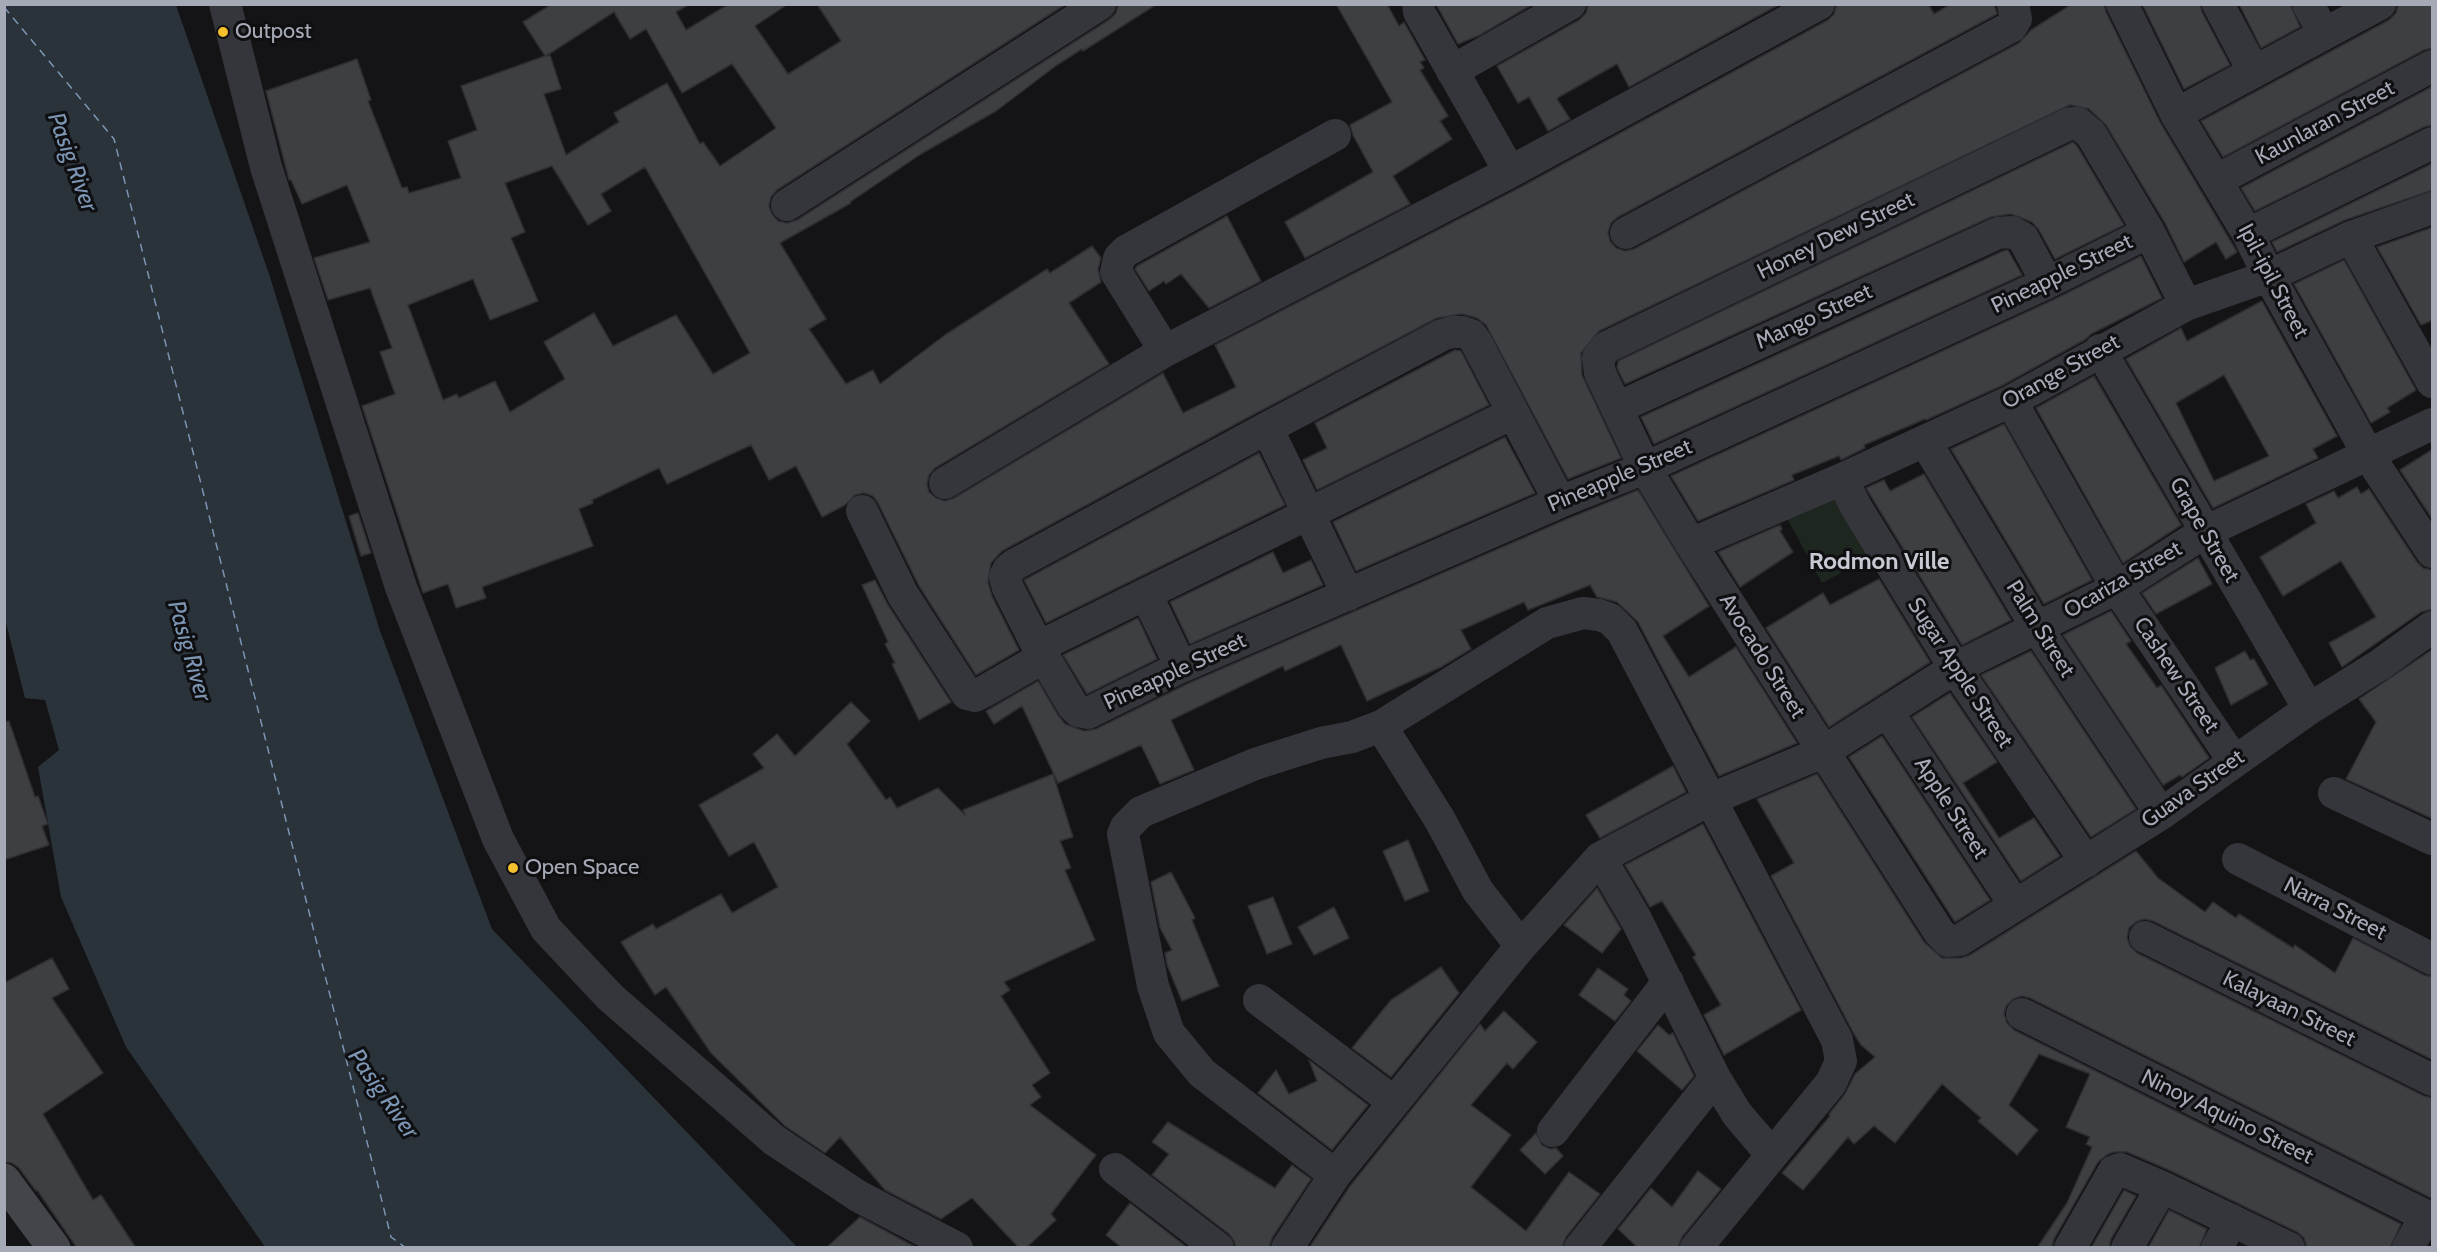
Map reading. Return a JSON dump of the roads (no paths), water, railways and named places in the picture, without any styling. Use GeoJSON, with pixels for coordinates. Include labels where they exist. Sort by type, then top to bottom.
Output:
{"type":"FeatureCollection","features":[{"type":"Feature","properties":{"kind":"main road"},"geometry":{"type":"LineString","coordinates":[[4,1180],[54,1248]]}},
{"type":"Feature","properties":{"kind":"street"},"geometry":{"type":"LineString","coordinates":[[225,4],[266,167],[401,587],[498,839],[546,928],[610,997],[774,1140],[858,1196],[957,1248]]}},
{"type":"Feature","properties":{"kind":"street"},"geometry":{"type":"LineString","coordinates":[[787,205],[1100,4]]}},
{"type":"Feature","properties":{"kind":"street"},"geometry":{"type":"LineString","coordinates":[[1418,4],[1419,12],[1510,172]]}},
{"type":"Feature","properties":{"kind":"street"},"geometry":{"type":"LineString","coordinates":[[1452,71],[1570,4]]}},
{"type":"Feature","properties":{"kind":"street"},"geometry":{"type":"LineString","coordinates":[[945,483],[1165,351],[1510,172],[1819,4]]}},
{"type":"Feature","properties":{"kind":"street"},"geometry":{"type":"LineString","coordinates":[[1626,233],[2011,27],[2016,19],[2013,4]]}},
{"type":"Feature","properties":{"kind":"street","name":"Ipil-ipil Street"},"geometry":{"type":"LineString","coordinates":[[2122,4],[2176,114],[2248,234],[2369,456],[2433,552]]}},
{"type":"Feature","properties":{"kind":"street"},"geometry":{"type":"LineString","coordinates":[[2218,4],[2254,72]]}},
{"type":"Feature","properties":{"kind":"street"},"geometry":{"type":"LineString","coordinates":[[2308,4],[2324,34]]}},
{"type":"Feature","properties":{"kind":"street"},"geometry":{"type":"LineString","coordinates":[[2176,114],[2380,4]]}},
{"type":"Feature","properties":{"kind":"street","name":"Kaunlaran Street"},"geometry":{"type":"LineString","coordinates":[[2217,180],[2433,66]]}},
{"type":"Feature","properties":{"kind":"street","name":"Honey Dew Street"},"geometry":{"type":"LineString","coordinates":[[1598,358],[1607,347],[2063,126],[2078,123],[2091,134],[2149,232]]}},
{"type":"Feature","properties":{"kind":"street"},"geometry":{"type":"LineString","coordinates":[[1165,351],[1119,277],[1115,267],[1119,258],[1126,251],[1335,135]]}},
{"type":"Feature","properties":{"kind":"street"},"geometry":{"type":"LineString","coordinates":[[2248,234],[2433,143]]}},
{"type":"Feature","properties":{"kind":"street","name":"Orange Street"},"geometry":{"type":"LineString","coordinates":[[1691,544],[1842,479],[2011,401],[2100,350],[2186,305],[2269,276],[2351,237],[2433,208]]}},
{"type":"Feature","properties":{"kind":"street","name":"Mango Street"},"geometry":{"type":"LineString","coordinates":[[1617,408],[1998,233],[2012,232],[2023,238],[2048,284]]}},
{"type":"Feature","properties":{"kind":"street"},"geometry":{"type":"LineString","coordinates":[[2149,232],[2186,305]]}},
{"type":"Feature","properties":{"kind":"street","name":"Pineapple Street"},"geometry":{"type":"LineString","coordinates":[[1041,652],[1073,706],[1078,711],[1088,713],[1181,667],[1560,502],[1645,468],[2048,284],[2149,232]]}},
{"type":"Feature","properties":{"kind":"street"},"geometry":{"type":"LineString","coordinates":[[2351,237],[2433,382]]}},
{"type":"Feature","properties":{"kind":"street"},"geometry":{"type":"LineString","coordinates":[[1041,652],[1008,588],[1005,577],[1008,570],[1442,335],[1462,332],[1471,335],[1476,342],[1560,502]]}},
{"type":"Feature","properties":{"kind":"street","name":"Grape Street"},"geometry":{"type":"LineString","coordinates":[[2100,350],[2309,709]]}},
{"type":"Feature","properties":{"kind":"street","name":"Avocado Street"},"geometry":{"type":"LineString","coordinates":[[1598,358],[1600,373],[1645,468],[1823,752],[1939,932],[1948,941]]}},
{"type":"Feature","properties":{"kind":"street","name":"Cashew Street"},"geometry":{"type":"LineString","coordinates":[[2011,401],[2117,588],[2234,761]]}},
{"type":"Feature","properties":{"kind":"street"},"geometry":{"type":"LineString","coordinates":[[862,511],[903,595],[967,694],[975,696],[1041,652],[1146,594],[1513,413]]}},
{"type":"Feature","properties":{"kind":"street","name":"Ocariza Street"},"geometry":{"type":"LineString","coordinates":[[1600,858],[1711,799],[1823,752],[1955,668],[2117,588],[2205,532],[2433,424]]}},
{"type":"Feature","properties":{"kind":"street"},"geometry":{"type":"LineString","coordinates":[[1267,428],[1348,595]]}},
{"type":"Feature","properties":{"kind":"street","name":"Palm Street"},"geometry":{"type":"LineString","coordinates":[[1925,441],[2037,628],[2161,814]]}},
{"type":"Feature","properties":{"kind":"street","name":"Sugar Apple Street"},"geometry":{"type":"LineString","coordinates":[[1842,479],[1856,507],[1955,668],[2086,862]]}},
{"type":"Feature","properties":{"kind":"street"},"geometry":{"type":"LineString","coordinates":[[1146,594],[1181,667]]}},
{"type":"Feature","properties":{"kind":"street"},"geometry":{"type":"LineString","coordinates":[[1335,1175],[1202,1073],[1169,1033],[1153,986],[1124,834],[1126,827],[1141,812],[1256,764],[1321,743],[1352,737],[1381,726],[1548,623],[1583,613],[1599,615],[1610,619],[1622,631],[1837,1040],[1841,1061],[1831,1083],[1696,1248]]}},
{"type":"Feature","properties":{"kind":"street","name":"Guava Street"},"geometry":{"type":"LineString","coordinates":[[1948,941],[1960,940],[2161,814],[2309,709],[2433,627]]}},
{"type":"Feature","properties":{"kind":"street","name":"Apple Street"},"geometry":{"type":"LineString","coordinates":[[1887,711],[2015,905]]}},
{"type":"Feature","properties":{"kind":"street"},"geometry":{"type":"LineString","coordinates":[[1381,726],[1440,820],[1478,891],[1521,946]]}},
{"type":"Feature","properties":{"kind":"street"},"geometry":{"type":"LineString","coordinates":[[2334,793],[2433,839]]}},
{"type":"Feature","properties":{"kind":"street"},"geometry":{"type":"LineString","coordinates":[[1287,1248],[1335,1175],[1521,946],[1600,858],[1636,919],[1715,1078],[1737,1114],[1772,1155]]}},
{"type":"Feature","properties":{"kind":"street","name":"Narra Street"},"geometry":{"type":"LineString","coordinates":[[2238,859],[2433,959]]}},
{"type":"Feature","properties":{"kind":"street","name":"Kalayaan Street"},"geometry":{"type":"LineString","coordinates":[[2145,937],[2433,1080]]}},
{"type":"Feature","properties":{"kind":"street"},"geometry":{"type":"LineString","coordinates":[[1553,1131],[1668,981]]}},
{"type":"Feature","properties":{"kind":"street"},"geometry":{"type":"LineString","coordinates":[[1259,1000],[1394,1102]]}},
{"type":"Feature","properties":{"kind":"street","name":"Ninoy Aquino Street"},"geometry":{"type":"LineString","coordinates":[[2022,1014],[2429,1217]]}},
{"type":"Feature","properties":{"kind":"street"},"geometry":{"type":"LineString","coordinates":[[1580,1248],[1715,1078]]}},
{"type":"Feature","properties":{"kind":"street"},"geometry":{"type":"LineString","coordinates":[[1115,1169],[1218,1248]]}},
{"type":"Feature","properties":{"kind":"street"},"geometry":{"type":"LineString","coordinates":[[2070,1248],[2114,1171],[2120,1169],[2232,1220],[2303,1244]]}},
{"type":"Feature","properties":{"kind":"street"},"geometry":{"type":"LineString","coordinates":[[2127,1248],[2162,1187]]}},
{"type":"Feature","properties":{"kind":"street"},"geometry":{"type":"LineString","coordinates":[[2408,1248],[2429,1217]]}},
{"type":"Feature","properties":{"kind":"street"},"geometry":{"type":"LineString","coordinates":[[2217,1248],[2232,1220]]}},
{"type":"Feature","properties":{"kind":"water","name":"Pasig River"},"geometry":{"type":"Polygon","coordinates":[[[4,5],[176,5],[270,277],[380,631],[492,929],[797,1247],[265,1247],[126,1047],[61,897],[38,767],[59,750],[45,700],[25,698],[5,619],[4,5]]]}},
{"type":"Feature","properties":{"kind":"place","name":"Outpost"},"geometry":{"type":"Point","coordinates":[223,32]}},
{"type":"Feature","properties":{"kind":"place","name":"Open Space"},"geometry":{"type":"Point","coordinates":[513,868]}},
{"type":"Feature","properties":{"kind":"district","name":"Rodmon Ville"},"geometry":{"type":"Point","coordinates":[1879,562]}}]}
